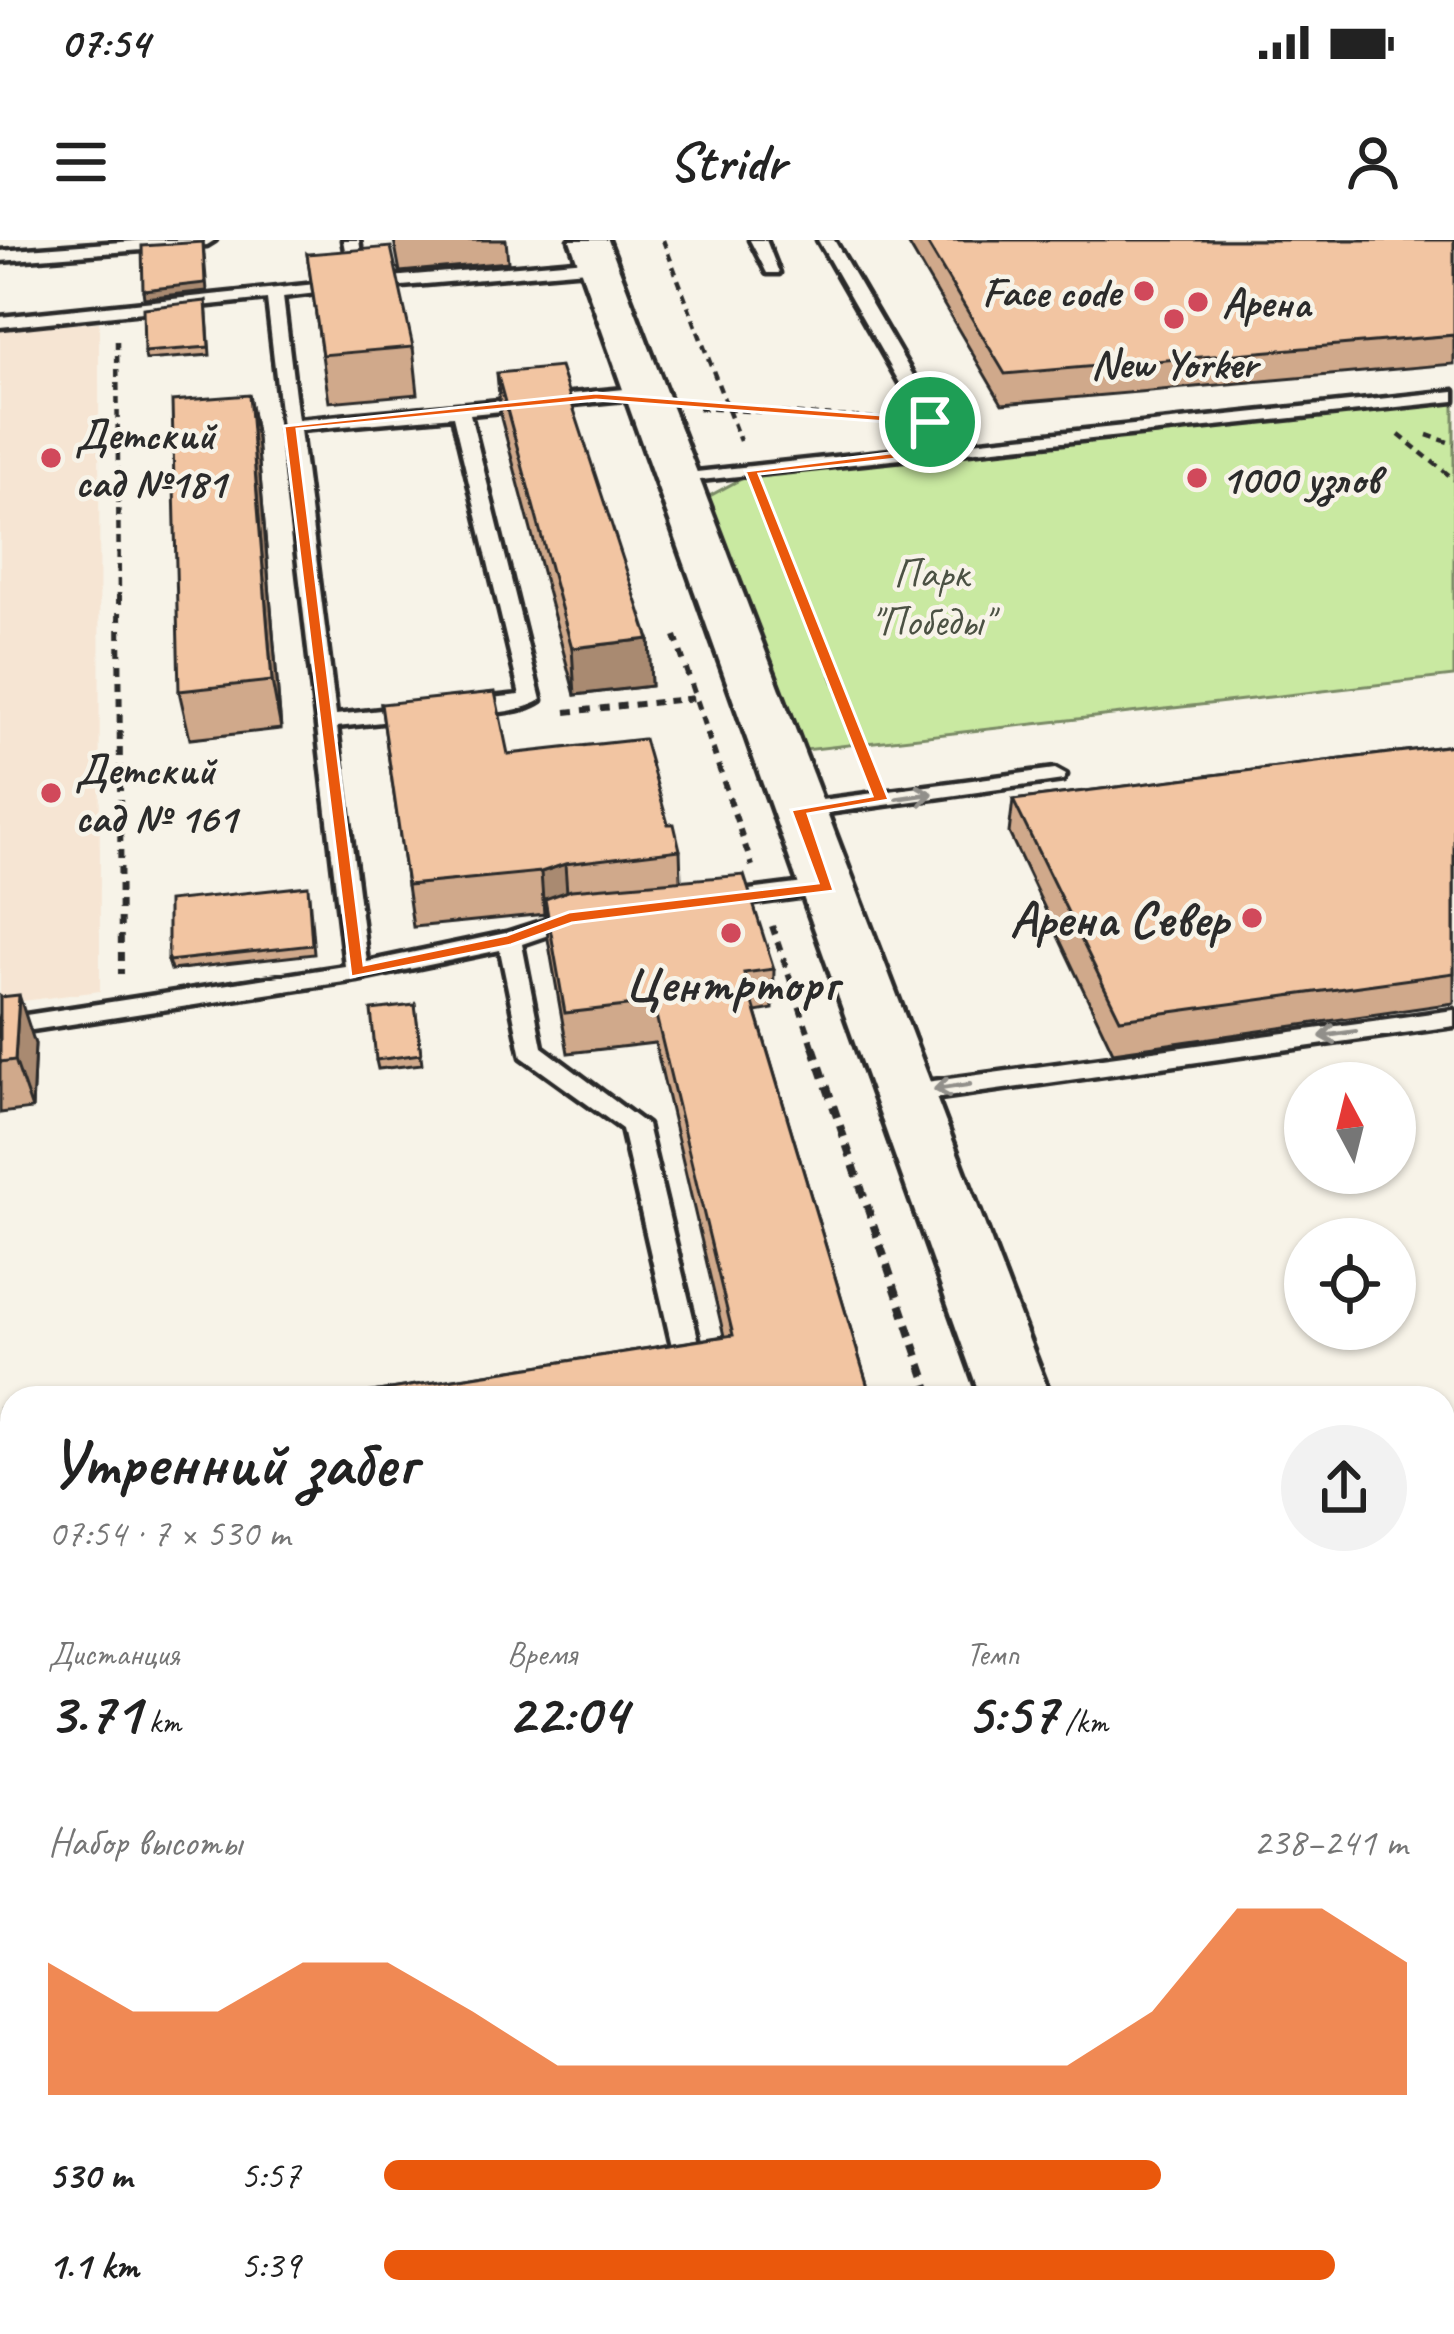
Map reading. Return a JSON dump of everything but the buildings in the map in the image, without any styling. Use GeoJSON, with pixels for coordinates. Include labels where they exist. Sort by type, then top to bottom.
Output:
{"type":"FeatureCollection","features":[{"type":"Feature","properties":{"kind":"street"},"geometry":{"type":"LineString","coordinates":[[594,252],[1012,1386]]}},
{"type":"Feature","properties":{"kind":"lane"},"geometry":{"type":"LineString","coordinates":[[0,256],[207,240]]}},
{"type":"Feature","properties":{"kind":"lane"},"geometry":{"type":"LineString","coordinates":[[350,240],[357,277],[379,283]]}},
{"type":"Feature","properties":{"kind":"lane"},"geometry":{"type":"LineString","coordinates":[[758,240],[772,270]]}},
{"type":"Feature","properties":{"kind":"lane"},"geometry":{"type":"LineString","coordinates":[[826,240],[946,450]]}},
{"type":"Feature","properties":{"kind":"lane"},"geometry":{"type":"LineString","coordinates":[[0,322],[379,283],[594,252]]}},
{"type":"Feature","properties":{"kind":"lane"},"geometry":{"type":"LineString","coordinates":[[274,291],[357,973]]}},
{"type":"Feature","properties":{"kind":"lane"},"geometry":{"type":"LineString","coordinates":[[678,478],[1454,396]]}},
{"type":"Feature","properties":{"kind":"lane"},"geometry":{"type":"LineString","coordinates":[[290,426],[648,397]]}},
{"type":"Feature","properties":{"kind":"lane"},"geometry":{"type":"LineString","coordinates":[[326,722],[531,700],[460,410]]}},
{"type":"Feature","properties":{"kind":"lane"},"geometry":{"type":"LineString","coordinates":[[799,810],[1055,776]]}},
{"type":"Feature","properties":{"kind":"lane"},"geometry":{"type":"LineString","coordinates":[[698,903],[828,887]]}},
{"type":"Feature","properties":{"kind":"lane"},"geometry":{"type":"LineString","coordinates":[[0,1027],[357,973],[511,940],[569,918],[612,913]]}},
{"type":"Feature","properties":{"kind":"lane"},"geometry":{"type":"LineString","coordinates":[[511,940],[531,1051],[634,1125],[688,1355],[643,1361]]}},
{"type":"Feature","properties":{"kind":"lane"},"geometry":{"type":"LineString","coordinates":[[904,1094],[1454,1018]]}},
{"type":"Feature","properties":{"kind":"path"},"geometry":{"type":"LineString","coordinates":[[663,240],[881,800]]}},
{"type":"Feature","properties":{"kind":"path"},"geometry":{"type":"LineString","coordinates":[[117,312],[122,1011]]}},
{"type":"Feature","properties":{"kind":"path"},"geometry":{"type":"LineString","coordinates":[[648,397],[728,410],[930,422]]}},
{"type":"Feature","properties":{"kind":"path"},"geometry":{"type":"LineString","coordinates":[[1391,429],[1454,479]]}},
{"type":"Feature","properties":{"kind":"path"},"geometry":{"type":"LineString","coordinates":[[675,634],[928,1386]]}},
{"type":"Feature","properties":{"kind":"path"},"geometry":{"type":"LineString","coordinates":[[531,700],[555,713],[696,698]]}},
{"type":"Feature","properties":{"kind":"shaded area","name":"Детский сад № 161"},"geometry":{"type":"Polygon","coordinates":[[[99,322],[100,991],[0,1004],[0,330],[99,322]]]}},
{"type":"Feature","properties":{"kind":"green space","name":"Парк \"Победы\""},"geometry":{"type":"Polygon","coordinates":[[[1454,402],[1454,676],[805,750],[706,498],[743,478],[1454,402]]]}},
{"type":"Feature","properties":{"kind":"place","name":"Face code"},"geometry":{"type":"Point","coordinates":[1144,291]}},
{"type":"Feature","properties":{"kind":"place","name":"Арена"},"geometry":{"type":"Point","coordinates":[1198,302]}},
{"type":"Feature","properties":{"kind":"place","name":"New Yorker"},"geometry":{"type":"Point","coordinates":[1174,319]}},
{"type":"Feature","properties":{"kind":"place","name":"Детский сад №181"},"geometry":{"type":"Point","coordinates":[51,458]}},
{"type":"Feature","properties":{"kind":"place","name":"1000 узлов"},"geometry":{"type":"Point","coordinates":[1197,478]}},
{"type":"Feature","properties":{"kind":"place","name":"Детский сад № 161"},"geometry":{"type":"Point","coordinates":[51,793]}},
{"type":"Feature","properties":{"kind":"place","name":"Арена Север"},"geometry":{"type":"Point","coordinates":[1252,918]}},
{"type":"Feature","properties":{"kind":"place","name":"Центрторг"},"geometry":{"type":"Point","coordinates":[731,933]}},
{"type":"Feature","properties":{"kind":"route"},"geometry":{"type":"LineString","coordinates":[[596,397],[930,422],[946,450],[751,471],[881,800],[799,810],[828,887],[569,918],[511,940],[357,973],[290,426],[596,397]]}}]}
